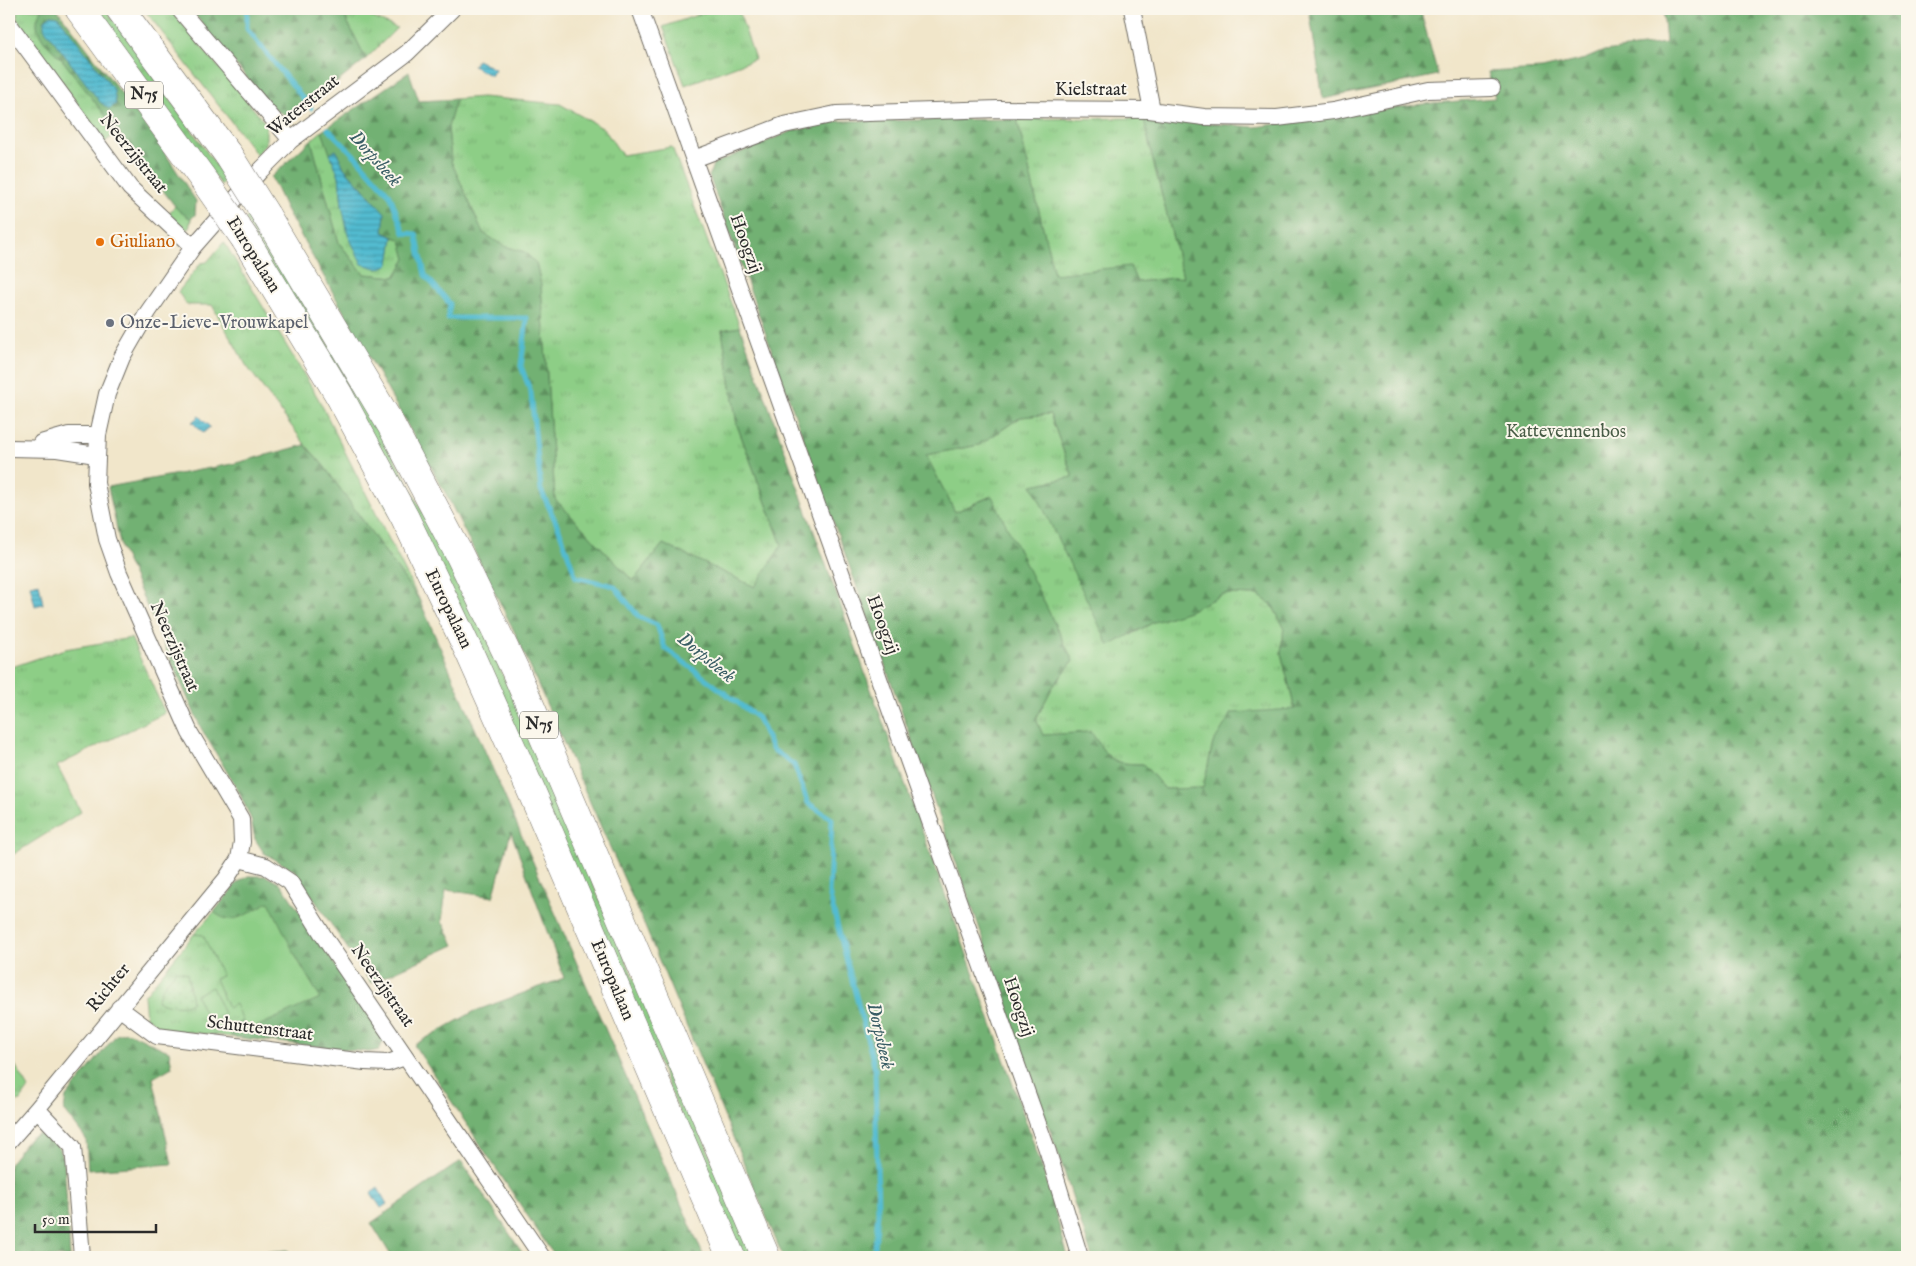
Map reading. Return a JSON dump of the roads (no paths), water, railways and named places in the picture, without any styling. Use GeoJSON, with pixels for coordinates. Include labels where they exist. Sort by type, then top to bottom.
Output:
{"type":"FeatureCollection","features":[{"type":"Feature","properties":{"kind":"highway","name":"Europalaan"},"geometry":{"type":"LineString","coordinates":[[79,9],[245,239],[343,404],[405,518],[471,656],[533,795],[731,1257]]}},
{"type":"Feature","properties":{"kind":"highway","name":"Europalaan"},"geometry":{"type":"LineString","coordinates":[[120,9],[228,156],[266,215],[390,425],[459,554],[510,661],[664,1014],[766,1257]]}},
{"type":"Feature","properties":{"kind":"street"},"geometry":{"type":"LineString","coordinates":[[179,9],[292,140]]}},
{"type":"Feature","properties":{"kind":"street","name":"Waterstraat"},"geometry":{"type":"LineString","coordinates":[[193,247],[260,171],[292,140],[407,52],[452,9]]}},
{"type":"Feature","properties":{"kind":"street","name":"Hoogzij"},"geometry":{"type":"LineString","coordinates":[[640,9],[1048,1152],[1080,1257]]}},
{"type":"Feature","properties":{"kind":"street"},"geometry":{"type":"LineString","coordinates":[[1132,9],[1152,110]]}},
{"type":"Feature","properties":{"kind":"street","name":"Neerzijstraat"},"geometry":{"type":"LineString","coordinates":[[9,24],[130,188],[193,247],[148,312],[122,357],[107,394],[98,435],[96,455],[98,505],[113,560],[190,733],[241,819],[242,842],[239,859],[266,866],[290,882],[405,1057],[542,1257]]}},
{"type":"Feature","properties":{"kind":"street","name":"Kielstraat"},"geometry":{"type":"LineString","coordinates":[[694,159],[784,125],[836,114],[999,109],[1152,110],[1204,117],[1277,118],[1333,111],[1428,90],[1492,88]]}},
{"type":"Feature","properties":{"kind":"street"},"geometry":{"type":"LineString","coordinates":[[27,447],[69,435],[98,435]]}},
{"type":"Feature","properties":{"kind":"street"},"geometry":{"type":"LineString","coordinates":[[9,448],[57,449],[96,455]]}},
{"type":"Feature","properties":{"kind":"street","name":"Richter"},"geometry":{"type":"LineString","coordinates":[[9,1141],[226,878],[239,859]]}},
{"type":"Feature","properties":{"kind":"street","name":"Schuttenstraat"},"geometry":{"type":"LineString","coordinates":[[119,1008],[157,1036],[365,1062],[388,1063],[405,1057]]}},
{"type":"Feature","properties":{"kind":"street"},"geometry":{"type":"LineString","coordinates":[[37,1109],[73,1147],[82,1257]]}},
{"type":"Feature","properties":{"kind":"water"},"geometry":{"type":"Polygon","coordinates":[[[51,15],[58,16],[114,90],[116,104],[109,109],[100,102],[44,28],[45,20],[51,15]]]}},
{"type":"Feature","properties":{"kind":"water"},"geometry":{"type":"Polygon","coordinates":[[[477,60],[495,69],[491,76],[473,66],[477,60]]]}},
{"type":"Feature","properties":{"kind":"water"},"geometry":{"type":"Polygon","coordinates":[[[336,150],[344,168],[385,213],[383,232],[393,237],[389,264],[379,269],[362,264],[348,235],[339,176],[330,154],[336,150]]]}},
{"type":"Feature","properties":{"kind":"water"},"geometry":{"type":"Polygon","coordinates":[[[199,416],[210,427],[203,433],[192,422],[199,416]]]}},
{"type":"Feature","properties":{"kind":"water"},"geometry":{"type":"Polygon","coordinates":[[[39,583],[43,604],[35,606],[30,585],[39,583]]]}},
{"type":"Feature","properties":{"kind":"water"},"geometry":{"type":"Polygon","coordinates":[[[378,1188],[387,1204],[381,1208],[371,1193],[378,1188]]]}},
{"type":"Feature","properties":{"kind":"waterway","name":"Dorpsbeek"},"geometry":{"type":"LineString","coordinates":[[247,9],[247,29],[311,108]]}},
{"type":"Feature","properties":{"kind":"waterway","name":"Dorpsbeek"},"geometry":{"type":"LineString","coordinates":[[328,129],[390,195],[404,233],[416,234],[425,275],[450,304],[448,318],[527,318],[521,366],[531,393],[541,490],[559,529],[576,577],[614,586],[639,617],[657,625],[665,648],[758,718],[772,749],[794,765],[808,803],[832,819],[829,893],[875,1068],[878,1213],[874,1257]]}},
{"type":"Feature","properties":{"kind":"place","name":"Giuliano"},"geometry":{"type":"Point","coordinates":[100,242]}},
{"type":"Feature","properties":{"kind":"place","name":"Onze-Lieve-Vrouwkapel"},"geometry":{"type":"Point","coordinates":[110,323]}},
{"type":"Feature","properties":{"kind":"park label","name":"Kattevennenbos"},"geometry":{"type":"Point","coordinates":[1566,432]}}]}
